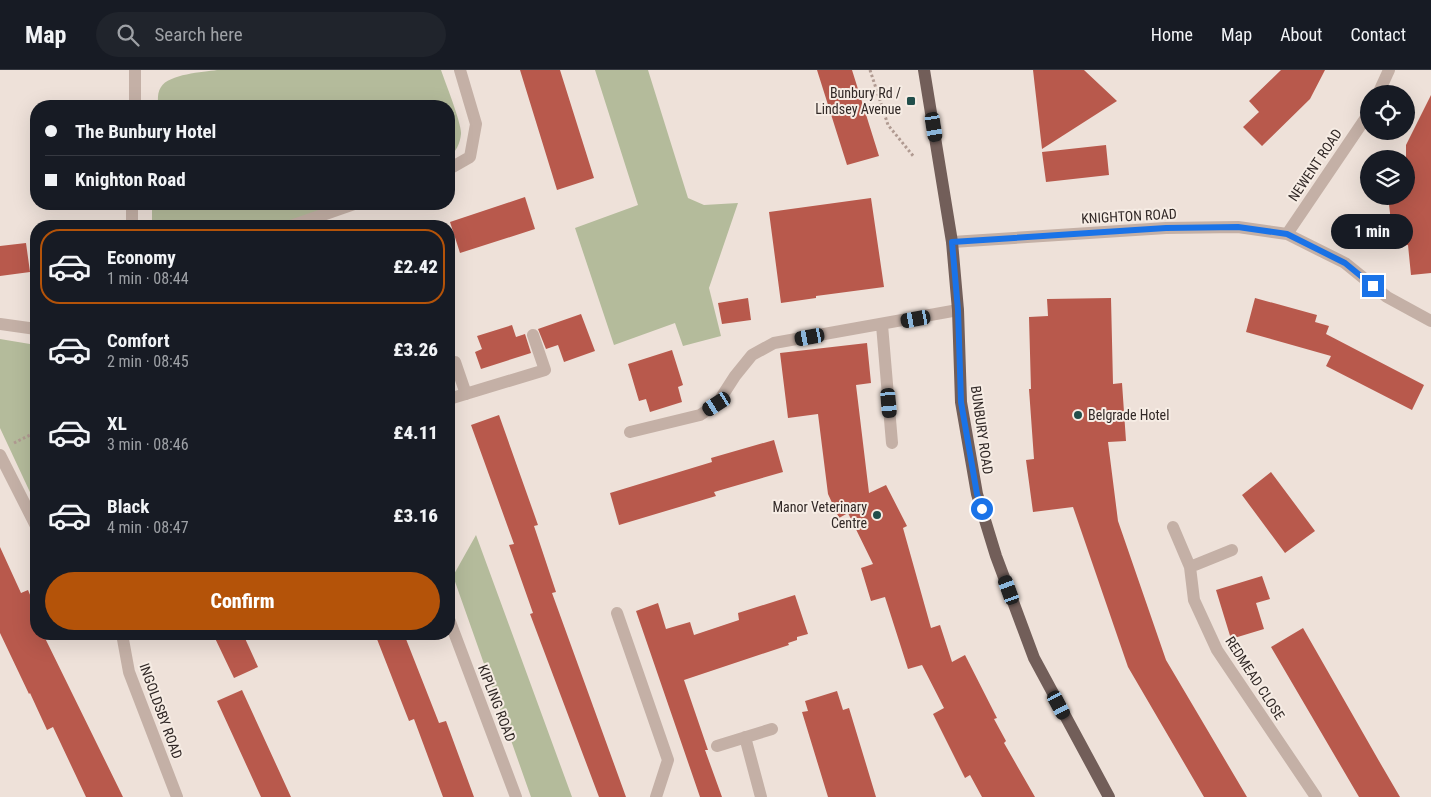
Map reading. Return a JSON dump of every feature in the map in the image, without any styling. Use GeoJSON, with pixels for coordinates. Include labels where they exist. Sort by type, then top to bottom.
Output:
{"type":"FeatureCollection","features":[{"type":"Feature","properties":{"kind":"main road","name":"BUNBURY ROAD"},"geometry":{"type":"LineString","coordinates":[[924,70],[952,242],[958,310],[961,402],[979,502],[996,556],[1034,658],[1109,797]]}},
{"type":"Feature","properties":{"kind":"street"},"geometry":{"type":"LineString","coordinates":[[135,100],[136,70]]}},
{"type":"Feature","properties":{"kind":"street"},"geometry":{"type":"LineString","coordinates":[[455,166],[470,157],[476,124],[460,70]]}},
{"type":"Feature","properties":{"kind":"street"},"geometry":{"type":"LineString","coordinates":[[1382,85],[1388,70]]}},
{"type":"Feature","properties":{"kind":"street","name":"NEWENT ROAD"},"geometry":{"type":"LineString","coordinates":[[1287,234],[1360,125]]}},
{"type":"Feature","properties":{"kind":"street"},"geometry":{"type":"LineString","coordinates":[[308,220],[337,210]]}},
{"type":"Feature","properties":{"kind":"street","name":"KNIGHTON ROAD"},"geometry":{"type":"LineString","coordinates":[[952,242],[1166,228],[1238,227],[1287,234],[1345,263],[1387,297],[1431,321]]}},
{"type":"Feature","properties":{"kind":"street"},"geometry":{"type":"LineString","coordinates":[[630,432],[700,415],[717,404],[735,376],[752,355],[774,343],[958,310]]}},
{"type":"Feature","properties":{"kind":"street"},"geometry":{"type":"LineString","coordinates":[[0,324],[30,328]]}},
{"type":"Feature","properties":{"kind":"street"},"geometry":{"type":"LineString","coordinates":[[882,325],[892,443]]}},
{"type":"Feature","properties":{"kind":"street"},"geometry":{"type":"LineString","coordinates":[[455,397],[545,370],[533,335]]}},
{"type":"Feature","properties":{"kind":"street"},"geometry":{"type":"LineString","coordinates":[[455,365],[466,394]]}},
{"type":"Feature","properties":{"kind":"street"},"geometry":{"type":"LineString","coordinates":[[4,450],[30,512]]}},
{"type":"Feature","properties":{"kind":"street","name":"REDMEAD CLOSE"},"geometry":{"type":"LineString","coordinates":[[1173,527],[1190,567],[1194,600],[1217,650],[1316,797]]}},
{"type":"Feature","properties":{"kind":"street"},"geometry":{"type":"LineString","coordinates":[[1190,567],[1232,550]]}},
{"type":"Feature","properties":{"kind":"street"},"geometry":{"type":"LineString","coordinates":[[617,613],[668,760],[656,797]]}},
{"type":"Feature","properties":{"kind":"street","name":"KIPLING ROAD"},"geometry":{"type":"LineString","coordinates":[[455,635],[516,797]]}},
{"type":"Feature","properties":{"kind":"street","name":"INGOLDSBY ROAD"},"geometry":{"type":"LineString","coordinates":[[123,640],[128,672],[177,797]]}},
{"type":"Feature","properties":{"kind":"street"},"geometry":{"type":"LineString","coordinates":[[717,746],[772,728]]}},
{"type":"Feature","properties":{"kind":"street"},"geometry":{"type":"LineString","coordinates":[[745,737],[761,797]]}},
{"type":"Feature","properties":{"kind":"path"},"geometry":{"type":"LineString","coordinates":[[870,70],[888,125],[914,157]]}},
{"type":"Feature","properties":{"kind":"path"},"geometry":{"type":"LineString","coordinates":[[4,450],[30,435]]}},
{"type":"Feature","properties":{"kind":"green space"},"geometry":{"type":"Polygon","coordinates":[[[217,70],[441,70],[452,100],[158,100],[161,87],[165,83],[187,74],[217,70]]]}},
{"type":"Feature","properties":{"kind":"green space"},"geometry":{"type":"Polygon","coordinates":[[[595,70],[648,70],[688,198],[704,205],[738,203],[709,288],[721,336],[683,346],[675,323],[614,345],[575,228],[638,205],[595,70]]]}},
{"type":"Feature","properties":{"kind":"green space"},"geometry":{"type":"Polygon","coordinates":[[[455,109],[461,129],[460,141],[455,151],[455,109]]]}},
{"type":"Feature","properties":{"kind":"green space"},"geometry":{"type":"Polygon","coordinates":[[[152,210],[325,210],[294,220],[152,220],[152,210]]]}},
{"type":"Feature","properties":{"kind":"green space"},"geometry":{"type":"Polygon","coordinates":[[[0,339],[30,344],[30,492],[0,428],[0,339]]]}},
{"type":"Feature","properties":{"kind":"green space"},"geometry":{"type":"Polygon","coordinates":[[[476,535],[572,797],[531,797],[455,582],[455,572],[476,535]]]}},
{"type":"Feature","properties":{"kind":"building"},"geometry":{"type":"Polygon","coordinates":[[[520,70],[560,70],[594,178],[557,190],[520,70]]]}},
{"type":"Feature","properties":{"kind":"building"},"geometry":{"type":"Polygon","coordinates":[[[817,70],[852,70],[879,156],[847,165],[817,70]]]}},
{"type":"Feature","properties":{"kind":"building"},"geometry":{"type":"Polygon","coordinates":[[[1033,70],[1084,70],[1117,101],[1042,149],[1033,70]]]}},
{"type":"Feature","properties":{"kind":"building"},"geometry":{"type":"Polygon","coordinates":[[[1281,70],[1325,70],[1310,99],[1262,146],[1243,127],[1259,112],[1249,101],[1281,70]]]}},
{"type":"Feature","properties":{"kind":"building"},"geometry":{"type":"Polygon","coordinates":[[[1431,95],[1431,273],[1411,275],[1408,245],[1394,247],[1389,205],[1415,205],[1415,150],[1406,150],[1406,145],[1408,140],[1415,140],[1415,127],[1431,95]]]}},
{"type":"Feature","properties":{"kind":"building"},"geometry":{"type":"Polygon","coordinates":[[[1106,145],[1109,175],[1046,182],[1042,152],[1106,145]]]}},
{"type":"Feature","properties":{"kind":"building"},"geometry":{"type":"Polygon","coordinates":[[[525,197],[535,229],[460,253],[455,238],[455,220],[525,197]]]}},
{"type":"Feature","properties":{"kind":"building"},"geometry":{"type":"Polygon","coordinates":[[[871,198],[884,287],[816,296],[816,298],[781,303],[769,212],[871,198]]]}},
{"type":"Feature","properties":{"kind":"building"},"geometry":{"type":"Polygon","coordinates":[[[26,243],[30,272],[0,276],[0,246],[26,243]]]}},
{"type":"Feature","properties":{"kind":"building"},"geometry":{"type":"Polygon","coordinates":[[[748,298],[751,320],[722,324],[718,303],[748,298]]]}},
{"type":"Feature","properties":{"kind":"building"},"geometry":{"type":"Polygon","coordinates":[[[1111,298],[1113,384],[1122,383],[1126,441],[1108,442],[1118,521],[1166,660],[1247,797],[1204,797],[1128,667],[1073,507],[1033,512],[1026,460],[1034,459],[1029,389],[1031,389],[1029,317],[1048,316],[1047,299],[1111,298]]]}},
{"type":"Feature","properties":{"kind":"building"},"geometry":{"type":"Polygon","coordinates":[[[1255,298],[1317,315],[1315,322],[1329,326],[1326,334],[1424,385],[1412,410],[1326,366],[1331,356],[1246,332],[1255,298]]]}},
{"type":"Feature","properties":{"kind":"building"},"geometry":{"type":"Polygon","coordinates":[[[581,314],[595,351],[564,362],[558,345],[546,349],[538,329],[581,314]]]}},
{"type":"Feature","properties":{"kind":"building"},"geometry":{"type":"Polygon","coordinates":[[[512,325],[516,337],[525,334],[531,353],[481,369],[475,352],[482,349],[477,336],[512,325]]]}},
{"type":"Feature","properties":{"kind":"building"},"geometry":{"type":"Polygon","coordinates":[[[867,343],[871,383],[856,385],[869,493],[886,485],[907,526],[903,528],[931,628],[940,625],[952,662],[965,655],[997,718],[994,719],[1006,741],[1004,743],[1035,797],[982,797],[970,775],[965,778],[933,714],[944,708],[922,665],[908,669],[885,597],[871,601],[861,568],[873,564],[848,513],[839,518],[828,494],[818,414],[788,418],[780,353],[867,343]]]}},
{"type":"Feature","properties":{"kind":"building"},"geometry":{"type":"Polygon","coordinates":[[[672,350],[683,385],[678,387],[682,402],[650,412],[646,399],[639,401],[628,364],[672,350]]]}},
{"type":"Feature","properties":{"kind":"building"},"geometry":{"type":"Polygon","coordinates":[[[499,415],[538,525],[534,526],[556,592],[552,593],[626,797],[599,797],[530,614],[533,613],[509,545],[514,544],[471,425],[499,415]]]}},
{"type":"Feature","properties":{"kind":"building"},"geometry":{"type":"Polygon","coordinates":[[[774,440],[783,472],[714,492],[716,496],[619,525],[610,493],[712,462],[711,458],[774,440]]]}},
{"type":"Feature","properties":{"kind":"building"},"geometry":{"type":"Polygon","coordinates":[[[1271,472],[1315,531],[1285,553],[1242,495],[1271,472]]]}},
{"type":"Feature","properties":{"kind":"building"},"geometry":{"type":"Polygon","coordinates":[[[0,547],[21,593],[28,590],[30,595],[30,640],[46,640],[123,797],[86,797],[53,727],[47,730],[0,633],[0,547]]]}},
{"type":"Feature","properties":{"kind":"building"},"geometry":{"type":"Polygon","coordinates":[[[1262,576],[1270,599],[1256,603],[1264,629],[1231,639],[1216,590],[1262,576]]]}},
{"type":"Feature","properties":{"kind":"building"},"geometry":{"type":"Polygon","coordinates":[[[795,595],[808,634],[797,637],[797,640],[788,643],[789,645],[684,680],[708,750],[705,750],[722,797],[700,797],[636,611],[658,603],[666,629],[690,622],[694,635],[739,620],[738,613],[795,595]]]}},
{"type":"Feature","properties":{"kind":"building"},"geometry":{"type":"Polygon","coordinates":[[[1303,628],[1400,797],[1359,797],[1271,647],[1303,628]]]}},
{"type":"Feature","properties":{"kind":"building"},"geometry":{"type":"Polygon","coordinates":[[[216,640],[246,640],[258,667],[234,678],[216,640]]]}},
{"type":"Feature","properties":{"kind":"building"},"geometry":{"type":"Polygon","coordinates":[[[377,640],[406,640],[439,723],[446,721],[474,797],[443,797],[414,719],[409,721],[377,640]]]}},
{"type":"Feature","properties":{"kind":"building"},"geometry":{"type":"Polygon","coordinates":[[[242,690],[291,797],[261,797],[217,701],[242,690]]]}},
{"type":"Feature","properties":{"kind":"building"},"geometry":{"type":"Polygon","coordinates":[[[837,691],[843,710],[849,708],[876,797],[828,797],[802,712],[808,711],[805,701],[837,691]]]}},
{"type":"Feature","properties":{"kind":"place","name":"Bunbury Rd / Lindsey Avenue"},"geometry":{"type":"Point","coordinates":[911,101]}},
{"type":"Feature","properties":{"kind":"place","name":"Belgrade Hotel"},"geometry":{"type":"Point","coordinates":[1078,415]}},
{"type":"Feature","properties":{"kind":"place","name":"Manor Veterinary Centre"},"geometry":{"type":"Point","coordinates":[877,515]}},
{"type":"Feature","properties":{"kind":"route"},"geometry":{"type":"LineString","coordinates":[[982,509],[977,494],[961,402],[958,310],[952,242],[1166,228],[1238,227],[1287,234],[1345,263],[1373,286]]}}]}
